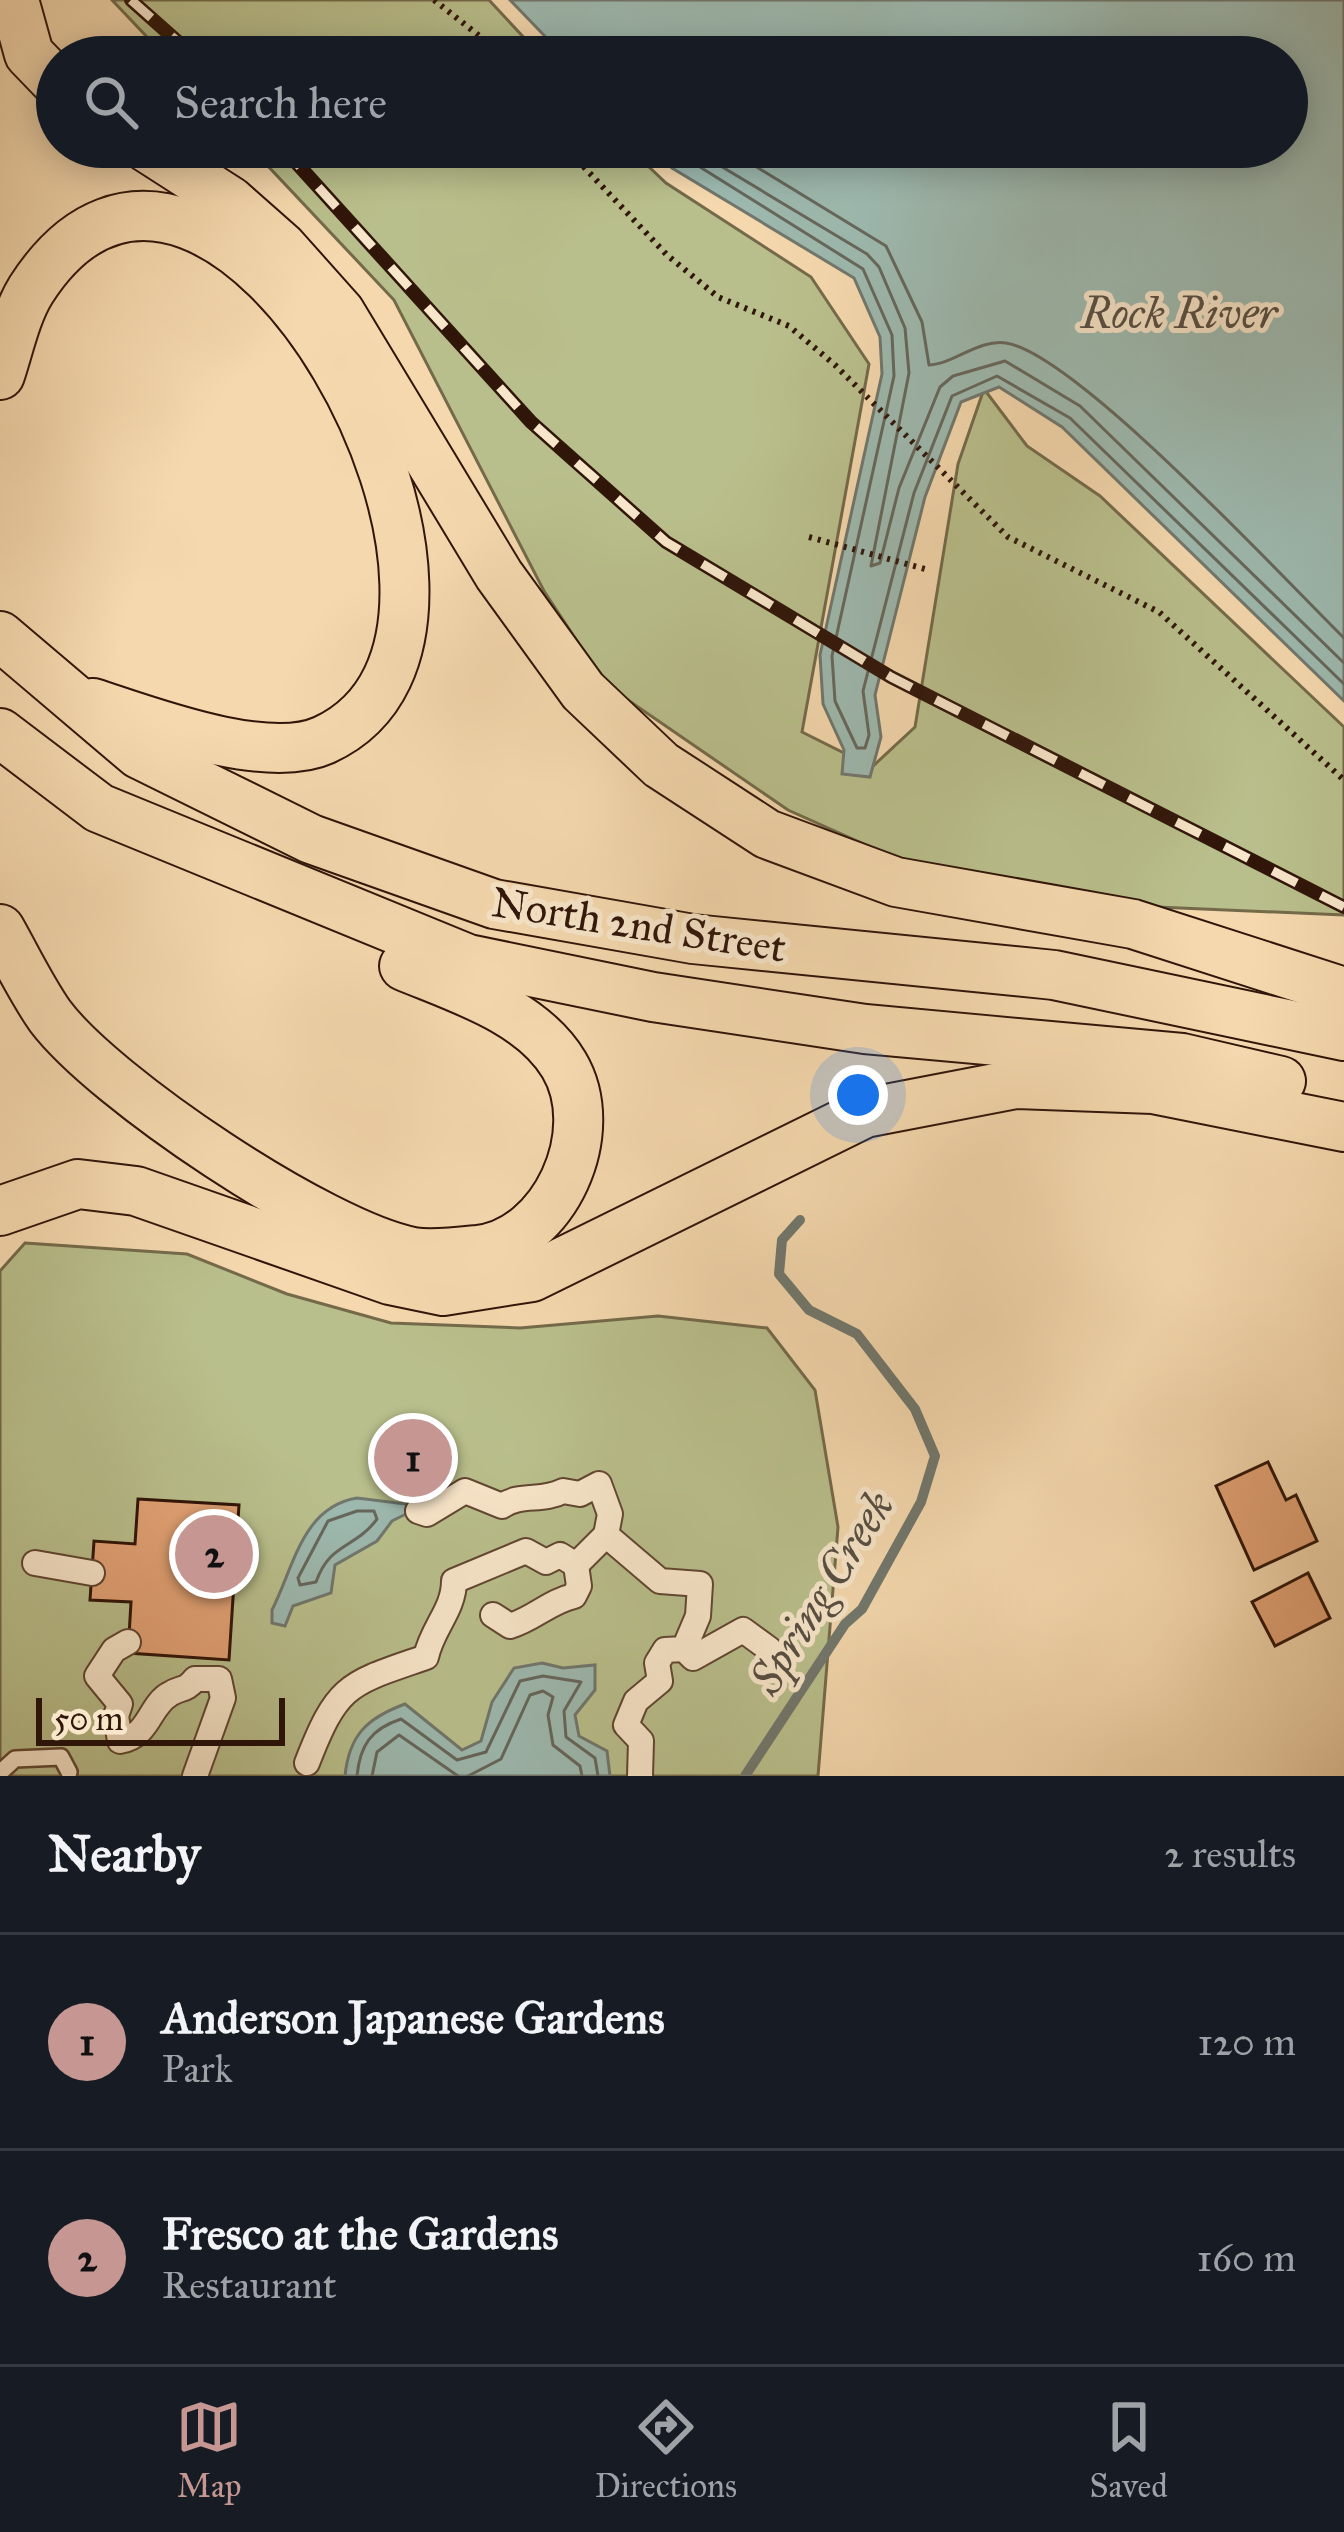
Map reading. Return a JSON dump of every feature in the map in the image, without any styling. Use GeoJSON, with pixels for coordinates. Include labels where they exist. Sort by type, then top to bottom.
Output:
{"type":"FeatureCollection","features":[{"type":"Feature","properties":{"kind":"main road"},"geometry":{"type":"LineString","coordinates":[[14,0],[29,54],[36,61]]}},
{"type":"Feature","properties":{"kind":"main road"},"geometry":{"type":"LineString","coordinates":[[179,168],[230,201],[282,247],[340,312],[499,575],[583,691],[661,765],[767,834],[896,882],[1133,924],[1344,992]]}},
{"type":"Feature","properties":{"kind":"main road"},"geometry":{"type":"LineString","coordinates":[[0,375],[28,294],[54,258],[82,235],[118,218],[159,215],[221,241],[261,269],[303,317],[359,408],[384,470],[396,525],[404,588],[399,644],[386,683],[357,718],[322,741],[284,748],[238,742],[165,727],[60,689]]}},
{"type":"Feature","properties":{"kind":"main road","name":"North 2nd Street"},"geometry":{"type":"LineString","coordinates":[[0,636],[139,754],[311,839],[494,904],[693,939],[1054,975],[1344,1036]]}},
{"type":"Feature","properties":{"kind":"main road","name":"North 2nd Street"},"geometry":{"type":"LineString","coordinates":[[0,733],[99,808],[468,959],[653,997],[865,1029],[1182,1058],[1344,1095]]}},
{"type":"Feature","properties":{"kind":"main road"},"geometry":{"type":"LineString","coordinates":[[0,929],[51,1017],[152,1112],[307,1208],[413,1252],[483,1250],[538,1220],[573,1171],[579,1119],[565,1066],[513,1014],[169,867],[99,808]]}},
{"type":"Feature","properties":{"kind":"main road"},"geometry":{"type":"LineString","coordinates":[[0,1211],[78,1184],[136,1191],[390,1280],[443,1291],[532,1277],[865,1113],[1016,1084],[1153,1089],[1344,1127]]}},
{"type":"Feature","properties":{"kind":"street"},"geometry":{"type":"LineString","coordinates":[[418,1511],[427,1514],[465,1491],[502,1506],[511,1499],[549,1498],[563,1491],[580,1495],[599,1484],[610,1514],[606,1535],[576,1565]]}},
{"type":"Feature","properties":{"kind":"street"},"geometry":{"type":"LineString","coordinates":[[606,1535],[660,1581],[700,1584],[698,1616],[684,1649]]}},
{"type":"Feature","properties":{"kind":"street"},"geometry":{"type":"LineString","coordinates":[[308,1772],[324,1715],[344,1692],[377,1671],[426,1657],[431,1632],[454,1601],[454,1581],[526,1551],[546,1562],[560,1555],[576,1565],[579,1586],[574,1596],[558,1599],[536,1619],[510,1626],[494,1616]]}},
{"type":"Feature","properties":{"kind":"street"},"geometry":{"type":"LineString","coordinates":[[35,1563],[92,1573]]}},
{"type":"Feature","properties":{"kind":"street"},"geometry":{"type":"LineString","coordinates":[[684,1649],[692,1658],[743,1630],[769,1648]]}},
{"type":"Feature","properties":{"kind":"street"},"geometry":{"type":"LineString","coordinates":[[128,1642],[115,1650],[97,1676],[120,1704],[116,1716],[120,1741],[133,1739],[164,1697],[187,1689],[195,1679],[219,1679],[223,1698],[195,1776]]}},
{"type":"Feature","properties":{"kind":"street"},"geometry":{"type":"LineString","coordinates":[[640,1776],[641,1741],[626,1725],[636,1701],[659,1681],[657,1664],[665,1650],[684,1649]]}},
{"type":"Feature","properties":{"kind":"lane"},"geometry":{"type":"LineString","coordinates":[[3,1770],[15,1760],[61,1756],[70,1772]]}},
{"type":"Feature","properties":{"kind":"path"},"geometry":{"type":"LineString","coordinates":[[434,0],[479,36]]}},
{"type":"Feature","properties":{"kind":"path"},"geometry":{"type":"LineString","coordinates":[[585,168],[667,255],[718,297],[789,326],[836,365],[964,499],[1008,538],[1159,612],[1344,780]]}},
{"type":"Feature","properties":{"kind":"path"},"geometry":{"type":"LineString","coordinates":[[809,537],[925,569]]}},
{"type":"Feature","properties":{"kind":"green space"},"geometry":{"type":"Polygon","coordinates":[[[112,0],[489,0],[522,36],[146,36],[112,0]]]}},
{"type":"Feature","properties":{"kind":"green space"},"geometry":{"type":"Polygon","coordinates":[[[270,168],[650,168],[811,277],[869,364],[802,732],[872,767],[915,727],[958,464],[984,389],[1027,446],[1100,496],[1344,727],[1344,915],[1134,906],[893,857],[788,810],[606,685],[544,591],[394,300],[270,168]]]}},
{"type":"Feature","properties":{"kind":"green space"},"geometry":{"type":"Polygon","coordinates":[[[25,1243],[187,1254],[287,1294],[391,1323],[520,1328],[658,1316],[767,1328],[815,1390],[838,1527],[818,1776],[0,1776],[0,1271],[25,1243]]]}},
{"type":"Feature","properties":{"kind":"water","name":"Rock River"},"geometry":{"type":"Polygon","coordinates":[[[510,0],[1344,0],[1344,701],[1062,427],[999,387],[961,402],[925,497],[875,695],[881,737],[870,777],[842,774],[844,750],[823,704],[820,655],[882,374],[880,337],[854,278],[672,168],[1308,168],[1308,36],[545,36],[510,0]]]}},
{"type":"Feature","properties":{"kind":"water"},"geometry":{"type":"Polygon","coordinates":[[[357,1498],[406,1504],[408,1513],[392,1521],[377,1541],[335,1565],[331,1593],[293,1606],[285,1626],[272,1623],[272,1610],[312,1526],[338,1504],[357,1498]]]}},
{"type":"Feature","properties":{"kind":"water"},"geometry":{"type":"Polygon","coordinates":[[[542,1663],[563,1668],[595,1665],[595,1690],[575,1715],[579,1736],[607,1751],[610,1776],[345,1776],[351,1749],[362,1730],[405,1704],[462,1750],[481,1741],[492,1702],[514,1668],[542,1663]]]}},
{"type":"Feature","properties":{"kind":"building"},"geometry":{"type":"Polygon","coordinates":[[[1268,1462],[1286,1500],[1296,1495],[1317,1541],[1254,1570],[1216,1486],[1268,1462]]]}},
{"type":"Feature","properties":{"kind":"building"},"geometry":{"type":"Polygon","coordinates":[[[138,1499],[239,1505],[229,1660],[128,1653],[131,1602],[90,1600],[94,1541],[135,1544],[138,1499]]]}},
{"type":"Feature","properties":{"kind":"building"},"geometry":{"type":"Polygon","coordinates":[[[1308,1573],[1330,1618],[1275,1646],[1252,1602],[1308,1573]]]}},
{"type":"Feature","properties":{"kind":"waterway","name":"Spring Creek"},"geometry":{"type":"LineString","coordinates":[[745,1776],[845,1624],[862,1609],[921,1502],[935,1456],[915,1409],[857,1334],[809,1310],[779,1274],[782,1240],[800,1220]]}},
{"type":"Feature","properties":{"kind":"railway"},"geometry":{"type":"LineString","coordinates":[[131,0],[171,36]]}},
{"type":"Feature","properties":{"kind":"railway"},"geometry":{"type":"LineString","coordinates":[[301,168],[531,422],[666,542],[891,677],[1344,907]]}},
{"type":"Feature","properties":{"kind":"place","name":"Anderson Japanese Gardens"},"geometry":{"type":"Point","coordinates":[413,1458]}},
{"type":"Feature","properties":{"kind":"place","name":"Fresco at the Gardens"},"geometry":{"type":"Point","coordinates":[214,1554]}}]}
